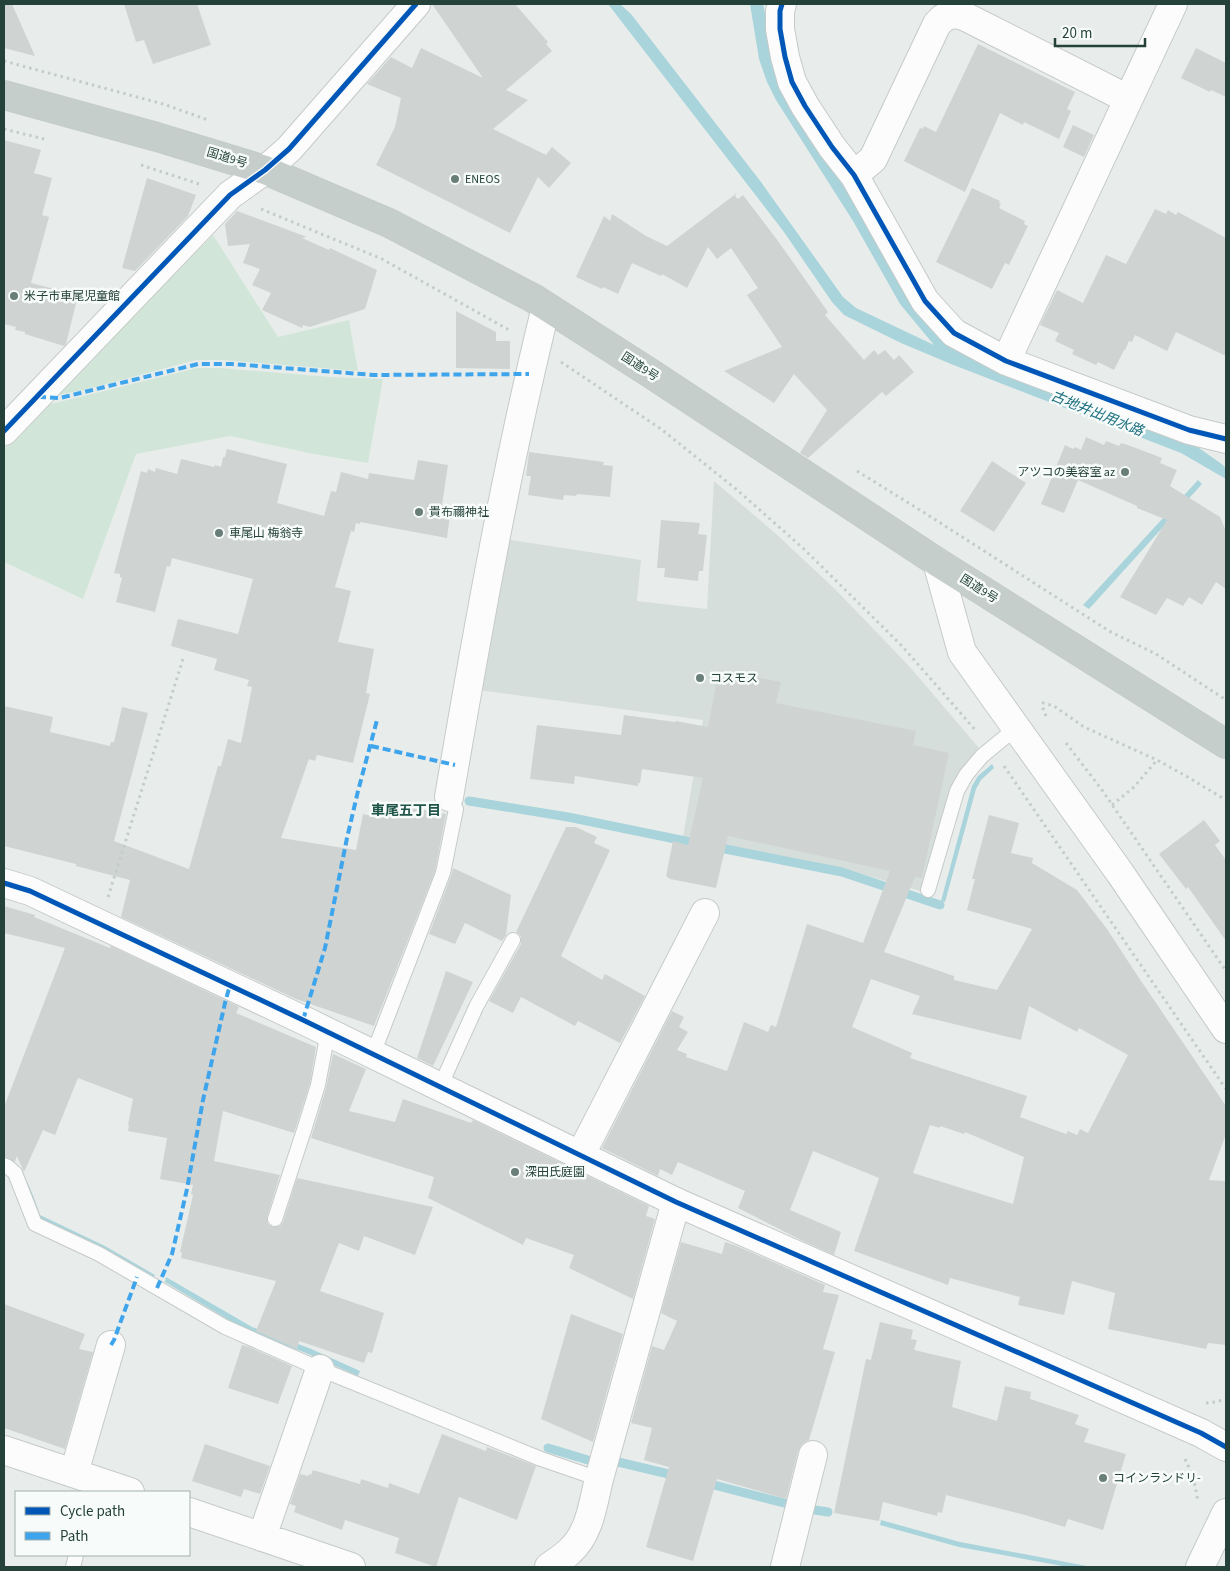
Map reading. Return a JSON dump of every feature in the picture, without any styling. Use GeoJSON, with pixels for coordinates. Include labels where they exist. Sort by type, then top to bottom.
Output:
{"type":"FeatureCollection","features":[{"type":"Feature","properties":{"kind":"highway","name":"国道9号"},"geometry":{"type":"LineString","coordinates":[[4,95],[158,137],[265,170],[389,223],[533,298],[937,562],[1226,744]]}},
{"type":"Feature","properties":{"kind":"street"},"geometry":{"type":"LineString","coordinates":[[4,431],[230,195],[265,170],[289,149],[416,4]]}},
{"type":"Feature","properties":{"kind":"street"},"geometry":{"type":"LineString","coordinates":[[782,4],[780,10],[780,29],[792,82],[805,106],[832,147],[854,175],[926,301],[954,333],[1006,361],[1189,430],[1224,433]]}},
{"type":"Feature","properties":{"kind":"street"},"geometry":{"type":"LineString","coordinates":[[1006,361],[1173,4]]}},
{"type":"Feature","properties":{"kind":"street"},"geometry":{"type":"LineString","coordinates":[[854,175],[873,159],[937,24],[943,18],[950,15],[958,14],[983,25],[1128,100]]}},
{"type":"Feature","properties":{"kind":"street"},"geometry":{"type":"LineString","coordinates":[[450,797],[488,579],[522,408],[546,307]]}},
{"type":"Feature","properties":{"kind":"street"},"geometry":{"type":"LineString","coordinates":[[937,562],[962,652],[1120,873],[1226,1029]]}},
{"type":"Feature","properties":{"kind":"street"},"geometry":{"type":"LineString","coordinates":[[4,883],[30,891],[328,1032],[676,1202],[1201,1433],[1226,1447]]}},
{"type":"Feature","properties":{"kind":"street"},"geometry":{"type":"LineString","coordinates":[[580,1156],[705,913]]}},
{"type":"Feature","properties":{"kind":"street"},"geometry":{"type":"LineString","coordinates":[[548,1567],[571,1550],[580,1539],[590,1519],[599,1479],[676,1202]]}},
{"type":"Feature","properties":{"kind":"street"},"geometry":{"type":"LineString","coordinates":[[89,1482],[111,1345]]}},
{"type":"Feature","properties":{"kind":"street"},"geometry":{"type":"LineString","coordinates":[[262,1537],[320,1369]]}},
{"type":"Feature","properties":{"kind":"street"},"geometry":{"type":"LineString","coordinates":[[4,1450],[89,1482],[126,1491]]}},
{"type":"Feature","properties":{"kind":"street"},"geometry":{"type":"LineString","coordinates":[[785,1567],[812,1455]]}},
{"type":"Feature","properties":{"kind":"street"},"geometry":{"type":"LineString","coordinates":[[190,1512],[350,1567]]}},
{"type":"Feature","properties":{"kind":"street"},"geometry":{"type":"LineString","coordinates":[[1200,1567],[1226,1513]]}},
{"type":"Feature","properties":{"kind":"lane"},"geometry":{"type":"LineString","coordinates":[[928,890],[957,791],[966,775],[982,756],[1016,728]]}},
{"type":"Feature","properties":{"kind":"lane"},"geometry":{"type":"LineString","coordinates":[[373,1054],[443,873],[456,809],[450,797]]}},
{"type":"Feature","properties":{"kind":"lane"},"geometry":{"type":"LineString","coordinates":[[440,1087],[476,1007],[513,940]]}},
{"type":"Feature","properties":{"kind":"lane"},"geometry":{"type":"LineString","coordinates":[[275,1219],[318,1085],[328,1032]]}},
{"type":"Feature","properties":{"kind":"lane"},"geometry":{"type":"LineString","coordinates":[[4,1165],[14,1173],[35,1224],[99,1254],[225,1327],[320,1369],[541,1459],[599,1479]]}},
{"type":"Feature","properties":{"kind":"path"},"geometry":{"type":"LineString","coordinates":[[4,129],[49,140]]}},
{"type":"Feature","properties":{"kind":"path"},"geometry":{"type":"LineString","coordinates":[[139,165],[206,186]]}},
{"type":"Feature","properties":{"kind":"path"},"geometry":{"type":"LineString","coordinates":[[257,207],[382,259],[536,346],[661,429],[736,488],[804,549],[902,646],[991,749],[1226,1089]]}},
{"type":"Feature","properties":{"kind":"path"},"geometry":{"type":"LineString","coordinates":[[100,924],[183,659]]}},
{"type":"Feature","properties":{"kind":"path"},"geometry":{"type":"LineString","coordinates":[[1051,723],[1046,717],[1042,706],[1043,703],[1054,706],[1084,727],[1157,760],[1226,800]]}},
{"type":"Feature","properties":{"kind":"path"},"geometry":{"type":"LineString","coordinates":[[1065,742],[1112,804],[1226,971]]}},
{"type":"Feature","properties":{"kind":"path"},"geometry":{"type":"LineString","coordinates":[[1112,804],[1134,787],[1157,760]]}},
{"type":"Feature","properties":{"kind":"path"},"geometry":{"type":"LineString","coordinates":[[1205,1403],[1226,1399]]}},
{"type":"Feature","properties":{"kind":"path"},"geometry":{"type":"LineString","coordinates":[[1183,1456],[1191,1472],[1198,1506]]}},
{"type":"Feature","properties":{"kind":"shaded area","name":"コスモス"},"geometry":{"type":"Polygon","coordinates":[[[714,481],[775,533],[836,590],[909,666],[979,748],[967,762],[951,792],[923,892],[842,868],[683,837],[703,720],[478,690],[504,539],[641,560],[637,601],[707,609],[714,481]]]}},
{"type":"Feature","properties":{"kind":"green space"},"geometry":{"type":"Polygon","coordinates":[[[213,235],[278,337],[349,320],[358,371],[222,360],[196,360],[84,390],[57,395],[213,235]]]}},
{"type":"Feature","properties":{"kind":"green space"},"geometry":{"type":"Polygon","coordinates":[[[197,368],[383,379],[368,463],[314,454],[230,436],[136,454],[83,599],[4,562],[4,448],[47,405],[197,368]]]}},
{"type":"Feature","properties":{"kind":"water","name":"古地井出用水路"},"geometry":{"type":"Polygon","coordinates":[[[608,4],[620,4],[631,14],[761,182],[843,297],[856,308],[934,345],[900,304],[853,221],[776,100],[759,59],[750,4],[763,4],[781,88],[846,187],[913,304],[1125,420],[1199,448],[1223,465],[1226,469],[1226,479],[1181,453],[951,364],[901,343],[844,315],[832,302],[784,232],[608,4]]]}},
{"type":"Feature","properties":{"kind":"water"},"geometry":{"type":"Polygon","coordinates":[[[1198,480],[1202,484],[1089,609],[1083,605],[1198,480]]]}},
{"type":"Feature","properties":{"kind":"water"},"geometry":{"type":"Polygon","coordinates":[[[992,764],[994,768],[981,780],[976,789],[945,902],[941,901],[972,786],[978,776],[992,764]]]}},
{"type":"Feature","properties":{"kind":"water"},"geometry":{"type":"Polygon","coordinates":[[[4,1156],[17,1166],[27,1181],[40,1215],[105,1246],[155,1275],[154,1277],[104,1248],[40,1219],[4,1156]]]}},
{"type":"Feature","properties":{"kind":"water"},"geometry":{"type":"Polygon","coordinates":[[[166,1277],[252,1327],[309,1348],[360,1371],[358,1376],[306,1353],[249,1332],[165,1282],[166,1277]]]}},
{"type":"Feature","properties":{"kind":"water"},"geometry":{"type":"Polygon","coordinates":[[[881,1520],[960,1542],[1092,1567],[1068,1567],[959,1547],[880,1525],[881,1520]]]}},
{"type":"Feature","properties":{"kind":"building"},"geometry":{"type":"Polygon","coordinates":[[[4,4],[12,4],[35,56],[4,48],[4,4]]]}},
{"type":"Feature","properties":{"kind":"building"},"geometry":{"type":"Polygon","coordinates":[[[124,4],[197,4],[211,45],[153,64],[144,40],[136,42],[124,4]]]}},
{"type":"Feature","properties":{"kind":"building"},"geometry":{"type":"Polygon","coordinates":[[[432,4],[515,4],[548,42],[546,44],[552,51],[506,90],[528,100],[493,129],[546,155],[552,147],[571,163],[549,188],[538,177],[510,233],[376,165],[395,127],[401,98],[367,84],[391,57],[412,68],[421,48],[483,78],[432,4]]]}},
{"type":"Feature","properties":{"kind":"building"},"geometry":{"type":"Polygon","coordinates":[[[978,44],[1075,92],[1067,109],[1071,111],[1059,139],[1024,122],[1023,125],[1000,113],[965,192],[904,161],[920,128],[923,129],[924,126],[936,132],[978,44]]]}},
{"type":"Feature","properties":{"kind":"building"},"geometry":{"type":"Polygon","coordinates":[[[1196,48],[1226,63],[1226,97],[1211,90],[1210,92],[1181,78],[1196,48]]]}},
{"type":"Feature","properties":{"kind":"building"},"geometry":{"type":"Polygon","coordinates":[[[1073,125],[1094,135],[1084,157],[1063,147],[1073,125]]]}},
{"type":"Feature","properties":{"kind":"building"},"geometry":{"type":"Polygon","coordinates":[[[4,140],[41,150],[34,173],[52,178],[42,215],[49,217],[31,283],[78,295],[64,346],[25,334],[25,332],[15,330],[16,327],[4,324],[4,140]]]}},
{"type":"Feature","properties":{"kind":"building"},"geometry":{"type":"Polygon","coordinates":[[[147,178],[196,195],[188,216],[135,271],[122,268],[147,178]]]}},
{"type":"Feature","properties":{"kind":"building"},"geometry":{"type":"Polygon","coordinates":[[[972,188],[1000,201],[999,208],[1025,221],[1024,224],[1028,226],[1009,265],[1005,263],[992,289],[936,262],[972,188]]]}},
{"type":"Feature","properties":{"kind":"building"},"geometry":{"type":"Polygon","coordinates":[[[737,193],[735,196],[738,199],[743,195],[778,241],[828,312],[825,315],[864,360],[874,350],[878,355],[885,350],[894,360],[899,355],[914,372],[886,396],[882,392],[808,458],[800,453],[827,410],[794,374],[774,403],[724,371],[782,347],[747,295],[758,288],[731,248],[717,259],[708,247],[687,288],[662,274],[661,276],[632,263],[618,294],[576,277],[604,216],[610,221],[612,214],[646,236],[667,246],[737,193]]]}},
{"type":"Feature","properties":{"kind":"building"},"geometry":{"type":"Polygon","coordinates":[[[1155,209],[1166,214],[1168,210],[1176,215],[1178,212],[1226,238],[1226,356],[1176,332],[1167,351],[1135,335],[1132,342],[1129,341],[1114,370],[1098,362],[1096,365],[1072,354],[1074,350],[1055,341],[1059,333],[1040,325],[1057,290],[1083,303],[1106,255],[1126,264],[1155,209]]]}},
{"type":"Feature","properties":{"kind":"building"},"geometry":{"type":"Polygon","coordinates":[[[237,211],[307,237],[302,238],[329,250],[330,248],[377,270],[365,309],[310,327],[303,325],[302,328],[262,310],[271,293],[252,285],[260,269],[243,263],[250,244],[228,246],[225,224],[237,211]]]}},
{"type":"Feature","properties":{"kind":"building"},"geometry":{"type":"Polygon","coordinates":[[[456,311],[496,332],[496,341],[510,341],[510,369],[456,368],[456,311]]]}},
{"type":"Feature","properties":{"kind":"building"},"geometry":{"type":"Polygon","coordinates":[[[1086,437],[1104,445],[1106,441],[1119,446],[1121,443],[1128,445],[1162,458],[1160,463],[1177,470],[1170,486],[1220,517],[1226,531],[1226,589],[1216,582],[1202,605],[1189,597],[1183,606],[1167,598],[1156,615],[1120,597],[1167,520],[1078,480],[1064,513],[1041,504],[1065,445],[1081,450],[1086,437]]]}},
{"type":"Feature","properties":{"kind":"building"},"geometry":{"type":"Polygon","coordinates":[[[227,449],[287,464],[277,503],[324,516],[331,491],[336,492],[341,472],[368,479],[369,473],[414,480],[418,460],[448,465],[442,505],[451,507],[447,538],[360,522],[360,524],[356,523],[354,532],[351,531],[335,587],[351,591],[338,642],[374,649],[366,693],[370,694],[353,763],[317,755],[315,761],[309,759],[281,838],[356,850],[363,814],[383,818],[382,802],[446,814],[435,871],[374,1026],[296,999],[121,917],[130,880],[4,846],[4,706],[53,717],[50,732],[110,746],[111,742],[114,742],[122,707],[148,713],[114,841],[189,869],[218,766],[221,766],[228,739],[241,743],[252,687],[247,686],[249,680],[214,670],[217,659],[171,646],[178,619],[238,634],[253,579],[172,558],[170,567],[167,566],[155,612],[116,602],[122,578],[120,574],[114,573],[141,471],[147,473],[148,469],[155,472],[156,468],[177,474],[181,459],[221,467],[227,449]]]}},
{"type":"Feature","properties":{"kind":"building"},"geometry":{"type":"Polygon","coordinates":[[[529,452],[604,462],[603,465],[613,466],[610,497],[577,494],[576,496],[564,495],[563,500],[528,495],[531,476],[526,476],[529,452]]]}},
{"type":"Feature","properties":{"kind":"building"},"geometry":{"type":"Polygon","coordinates":[[[992,461],[1026,483],[994,532],[960,511],[992,461]]]}},
{"type":"Feature","properties":{"kind":"building"},"geometry":{"type":"Polygon","coordinates":[[[661,520],[700,523],[698,534],[707,535],[703,571],[699,571],[698,581],[664,577],[665,568],[657,568],[661,520]]]}},
{"type":"Feature","properties":{"kind":"building"},"geometry":{"type":"Polygon","coordinates":[[[719,670],[781,682],[776,703],[916,731],[913,745],[949,753],[922,878],[915,877],[884,952],[954,976],[954,980],[997,990],[1032,929],[967,910],[975,879],[972,879],[989,815],[1019,823],[1011,853],[1033,858],[1032,863],[1077,890],[1107,929],[1226,1106],[1226,1134],[1209,1180],[1226,1181],[1226,1345],[1208,1343],[1206,1349],[1108,1329],[1115,1293],[1072,1281],[1064,1315],[1018,1305],[1020,1297],[950,1278],[948,1285],[854,1251],[879,1178],[813,1151],[790,1210],[841,1232],[834,1255],[738,1208],[745,1191],[678,1162],[672,1175],[660,1169],[658,1176],[602,1148],[672,1011],[684,1017],[679,1027],[688,1032],[677,1050],[687,1054],[686,1057],[727,1071],[744,1022],[768,1032],[771,1025],[776,1027],[807,924],[863,943],[890,871],[728,836],[716,888],[670,879],[666,876],[673,841],[688,845],[703,778],[642,769],[638,786],[575,776],[574,784],[530,779],[537,725],[621,735],[624,715],[708,727],[719,670]],[[871,979],[852,1027],[912,1053],[910,1058],[1027,1096],[1020,1117],[1066,1134],[1068,1131],[1077,1135],[1080,1129],[1088,1133],[1128,1055],[1079,1028],[1077,1032],[1029,1006],[1021,1040],[912,1014],[920,996],[871,979]],[[930,1125],[913,1173],[1013,1204],[1024,1157],[965,1132],[964,1134],[940,1126],[940,1128],[930,1125]]]}},
{"type":"Feature","properties":{"kind":"building"},"geometry":{"type":"Polygon","coordinates":[[[1204,820],[1220,841],[1215,845],[1226,860],[1226,941],[1188,887],[1186,889],[1159,854],[1204,820]]]}},
{"type":"Feature","properties":{"kind":"building"},"geometry":{"type":"Polygon","coordinates":[[[566,827],[576,827],[597,837],[594,843],[610,850],[561,956],[602,980],[605,974],[645,996],[620,1043],[578,1021],[575,1026],[521,997],[513,1013],[489,1001],[521,944],[521,936],[516,932],[566,827]]]}},
{"type":"Feature","properties":{"kind":"building"},"geometry":{"type":"Polygon","coordinates":[[[453,868],[511,895],[506,935],[502,941],[465,923],[455,944],[429,934],[453,868]]]}},
{"type":"Feature","properties":{"kind":"building"},"geometry":{"type":"Polygon","coordinates":[[[4,906],[35,915],[34,917],[110,948],[111,946],[239,1007],[236,1013],[316,1047],[310,1083],[294,1133],[223,1111],[214,1161],[280,1175],[267,1217],[268,1224],[273,1227],[280,1226],[283,1222],[297,1178],[433,1207],[415,1255],[364,1236],[359,1251],[339,1243],[320,1291],[384,1313],[372,1353],[368,1352],[364,1363],[299,1341],[297,1349],[256,1331],[276,1281],[181,1258],[182,1253],[180,1252],[193,1195],[191,1194],[193,1185],[160,1179],[167,1138],[128,1131],[133,1099],[78,1078],[55,1135],[43,1130],[24,1172],[17,1156],[15,1162],[4,1156],[4,1107],[65,948],[4,933],[4,906]]]}},
{"type":"Feature","properties":{"kind":"building"},"geometry":{"type":"Polygon","coordinates":[[[446,971],[473,982],[433,1066],[417,1058],[446,971]]]}},
{"type":"Feature","properties":{"kind":"building"},"geometry":{"type":"Polygon","coordinates":[[[333,1054],[366,1069],[349,1111],[395,1122],[403,1099],[471,1123],[473,1120],[649,1206],[646,1216],[655,1219],[633,1299],[569,1268],[574,1255],[526,1238],[523,1245],[428,1198],[434,1177],[311,1138],[326,1088],[333,1054]]]}},
{"type":"Feature","properties":{"kind":"building"},"geometry":{"type":"Polygon","coordinates":[[[681,1242],[722,1254],[725,1242],[737,1246],[825,1285],[823,1292],[839,1295],[823,1349],[835,1352],[809,1440],[802,1444],[798,1451],[786,1499],[717,1479],[693,1561],[646,1547],[669,1467],[644,1460],[652,1428],[631,1423],[652,1346],[664,1350],[677,1321],[661,1313],[681,1242]]]}},
{"type":"Feature","properties":{"kind":"building"},"geometry":{"type":"Polygon","coordinates":[[[4,1304],[85,1334],[79,1349],[93,1352],[65,1449],[4,1428],[4,1304]]]}},
{"type":"Feature","properties":{"kind":"building"},"geometry":{"type":"Polygon","coordinates":[[[571,1314],[623,1334],[593,1442],[541,1419],[571,1314]]]}},
{"type":"Feature","properties":{"kind":"building"},"geometry":{"type":"Polygon","coordinates":[[[880,1322],[913,1330],[911,1339],[917,1340],[914,1350],[961,1361],[952,1407],[997,1421],[1005,1386],[1031,1392],[1030,1399],[1079,1415],[1075,1424],[1089,1429],[1084,1442],[1126,1454],[1103,1530],[1068,1519],[1065,1527],[946,1495],[942,1513],[938,1512],[937,1516],[883,1502],[879,1521],[834,1513],[866,1359],[871,1360],[880,1322]]]}},
{"type":"Feature","properties":{"kind":"building"},"geometry":{"type":"Polygon","coordinates":[[[242,1345],[292,1366],[278,1404],[228,1388],[242,1345]]]}},
{"type":"Feature","properties":{"kind":"building"},"geometry":{"type":"Polygon","coordinates":[[[442,1434],[486,1451],[487,1447],[536,1466],[517,1520],[459,1497],[436,1567],[395,1553],[399,1538],[345,1520],[342,1530],[294,1512],[296,1506],[290,1504],[300,1474],[308,1476],[309,1474],[311,1475],[313,1470],[360,1484],[361,1479],[388,1488],[389,1483],[419,1494],[442,1434]]]}},
{"type":"Feature","properties":{"kind":"building"},"geometry":{"type":"Polygon","coordinates":[[[205,1444],[270,1466],[260,1494],[244,1489],[241,1497],[192,1481],[205,1444]]]}},
{"type":"Feature","properties":{"kind":"waterway"},"geometry":{"type":"LineString","coordinates":[[469,801],[568,817],[700,844]]}},
{"type":"Feature","properties":{"kind":"waterway"},"geometry":{"type":"LineString","coordinates":[[715,847],[842,872],[940,905]]}},
{"type":"Feature","properties":{"kind":"waterway"},"geometry":{"type":"LineString","coordinates":[[548,1448],[588,1460]]}},
{"type":"Feature","properties":{"kind":"waterway"},"geometry":{"type":"LineString","coordinates":[[614,1461],[677,1476]]}},
{"type":"Feature","properties":{"kind":"waterway"},"geometry":{"type":"LineString","coordinates":[[714,1485],[788,1504]]}},
{"type":"Feature","properties":{"kind":"waterway"},"geometry":{"type":"LineString","coordinates":[[815,1510],[828,1512]]}},
{"type":"Feature","properties":{"kind":"marked path"},"geometry":{"type":"LineString","coordinates":[[38,397],[60,398],[198,364],[232,364],[374,375],[529,374]]}},
{"type":"Feature","properties":{"kind":"marked path"},"geometry":{"type":"LineString","coordinates":[[303,1020],[325,948],[347,838],[377,720]]}},
{"type":"Feature","properties":{"kind":"marked path"},"geometry":{"type":"LineString","coordinates":[[371,746],[455,765]]}},
{"type":"Feature","properties":{"kind":"marked path"},"geometry":{"type":"LineString","coordinates":[[157,1288],[172,1254],[187,1189],[203,1100],[230,985]]}},
{"type":"Feature","properties":{"kind":"marked path"},"geometry":{"type":"LineString","coordinates":[[111,1345],[137,1277]]}},
{"type":"Feature","properties":{"kind":"cycle path"},"geometry":{"type":"LineString","coordinates":[[4,431],[230,195],[265,170],[289,149],[416,4]]}},
{"type":"Feature","properties":{"kind":"cycle path"},"geometry":{"type":"LineString","coordinates":[[782,4],[780,29],[792,82],[805,106],[832,147],[854,175],[925,301],[954,333],[1006,361],[1189,430],[1226,439]]}},
{"type":"Feature","properties":{"kind":"cycle path"},"geometry":{"type":"LineString","coordinates":[[4,883],[30,891],[303,1020],[676,1202],[1201,1433],[1226,1447]]}},
{"type":"Feature","properties":{"kind":"place","name":"ENEOS"},"geometry":{"type":"Point","coordinates":[455,179]}},
{"type":"Feature","properties":{"kind":"place","name":"米子市車尾児童館"},"geometry":{"type":"Point","coordinates":[14,296]}},
{"type":"Feature","properties":{"kind":"place","name":"アツコの美容室 az"},"geometry":{"type":"Point","coordinates":[1125,472]}},
{"type":"Feature","properties":{"kind":"place","name":"貴布禰神社"},"geometry":{"type":"Point","coordinates":[419,512]}},
{"type":"Feature","properties":{"kind":"place","name":"車尾山 梅翁寺"},"geometry":{"type":"Point","coordinates":[219,533]}},
{"type":"Feature","properties":{"kind":"place","name":"コスモス"},"geometry":{"type":"Point","coordinates":[700,678]}},
{"type":"Feature","properties":{"kind":"place","name":"深田氏庭園"},"geometry":{"type":"Point","coordinates":[515,1172]}},
{"type":"Feature","properties":{"kind":"place","name":"コインランドリ-"},"geometry":{"type":"Point","coordinates":[1103,1478]}},
{"type":"Feature","properties":{"kind":"district","name":"車尾五丁目"},"geometry":{"type":"Point","coordinates":[406,811]}}]}
